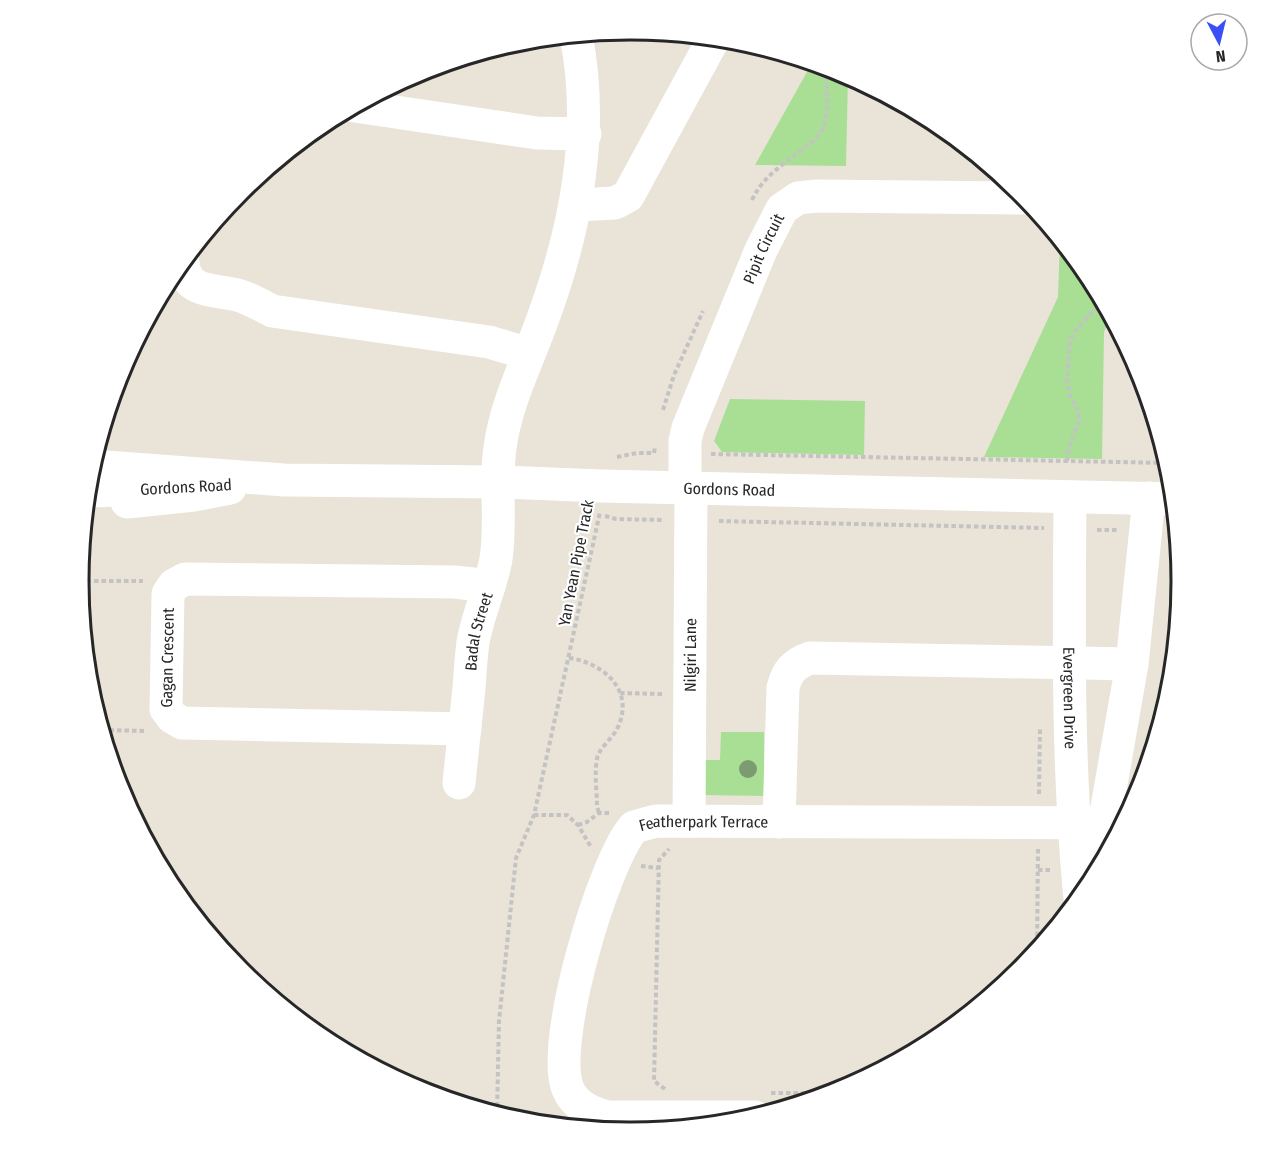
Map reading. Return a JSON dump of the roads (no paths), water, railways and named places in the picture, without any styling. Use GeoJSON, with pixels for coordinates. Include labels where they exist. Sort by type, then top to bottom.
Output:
{"type":"FeatureCollection","features":[{"type":"Feature","properties":{"kind":"street","name":"Badal Street"},"geometry":{"type":"LineString","coordinates":[[459,783],[473,642],[496,558],[501,440],[511,400],[543,320],[576,205],[585,134],[581,61],[578,43]]}},
{"type":"Feature","properties":{"kind":"street"},"geometry":{"type":"LineString","coordinates":[[576,205],[615,203],[628,196],[709,46]]}},
{"type":"Feature","properties":{"kind":"street"},"geometry":{"type":"LineString","coordinates":[[369,108],[537,133],[585,134]]}},
{"type":"Feature","properties":{"kind":"street","name":"Pipit Circuit"},"geometry":{"type":"LineString","coordinates":[[688,488],[683,450],[688,428],[760,250],[783,209],[798,198],[817,196],[1012,198]]}},
{"type":"Feature","properties":{"kind":"street"},"geometry":{"type":"LineString","coordinates":[[186,273],[188,279],[199,288],[240,295],[272,311],[489,342],[529,354]]}},
{"type":"Feature","properties":{"kind":"street","name":"Gordons Road"},"geometry":{"type":"LineString","coordinates":[[102,467],[270,482]]}},
{"type":"Feature","properties":{"kind":"street"},"geometry":{"type":"LineString","coordinates":[[95,507],[194,495],[270,482]]}},
{"type":"Feature","properties":{"kind":"street","name":"Gordons Road"},"geometry":{"type":"LineString","coordinates":[[97,491],[214,487],[270,482],[499,482],[1162,498]]}},
{"type":"Feature","properties":{"kind":"street","name":"Nilgiri Lane"},"geometry":{"type":"LineString","coordinates":[[680,834],[690,695],[688,488]]}},
{"type":"Feature","properties":{"kind":"street","name":"Evergreen Drive"},"geometry":{"type":"LineString","coordinates":[[1070,497],[1052,532],[1093,861]]}},
{"type":"Feature","properties":{"kind":"street","name":"Evergreen Drive"},"geometry":{"type":"LineString","coordinates":[[1082,878],[1089,822],[1132,664],[1147,531],[1162,498]]}},
{"type":"Feature","properties":{"kind":"street","name":"Gagan Crescent"},"geometry":{"type":"LineString","coordinates":[[465,729],[182,723],[165,709],[168,594],[174,585],[185,579],[455,582],[489,586]]}},
{"type":"Feature","properties":{"kind":"street"},"geometry":{"type":"LineString","coordinates":[[779,822],[783,688],[786,676],[792,667],[800,662],[810,658],[1132,664]]}},
{"type":"Feature","properties":{"kind":"street","name":"Featherpark Terrace"},"geometry":{"type":"LineString","coordinates":[[760,1105],[608,1117],[593,1114],[578,1118],[566,1083],[565,1059],[567,1031],[580,963],[593,918],[615,860],[634,827],[656,821],[680,834],[779,822],[1089,822]]}}]}
